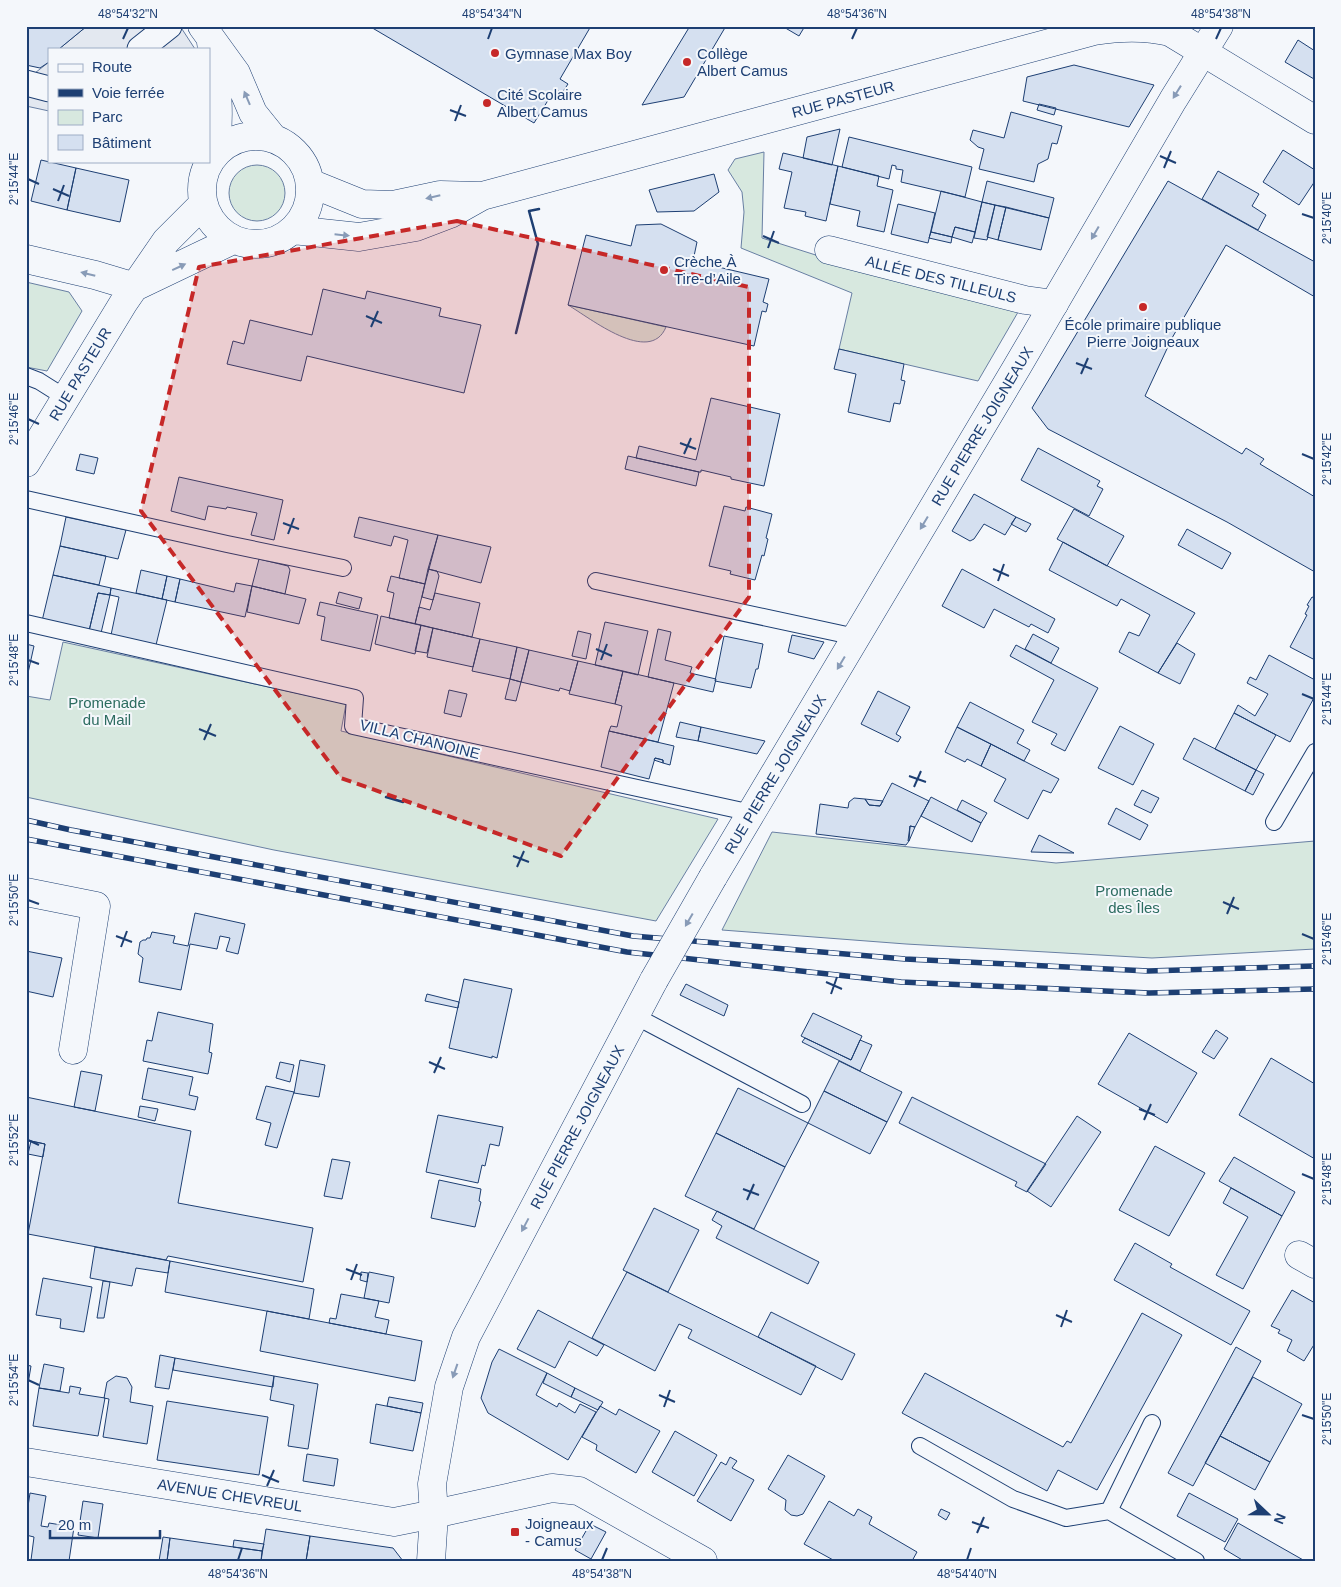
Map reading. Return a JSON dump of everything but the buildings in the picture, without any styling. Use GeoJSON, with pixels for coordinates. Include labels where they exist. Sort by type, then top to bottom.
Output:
{"type":"FeatureCollection","features":[{"type":"Feature","properties":{"kind":"street"},"geometry":{"type":"LineString","coordinates":[[141,48],[169,26]]}},
{"type":"Feature","properties":{"kind":"street","name":"RUE PIERRE JOIGNEAUX"},"geometry":{"type":"LineString","coordinates":[[432,1561],[434,1514],[432,1484],[449,1387],[466,1338],[654,980],[1173,100],[1219,26]]}},
{"type":"Feature","properties":{"kind":"street","name":"RUE PASTEUR"},"geometry":{"type":"LineString","coordinates":[[293,230],[359,237],[416,227],[450,214],[482,196],[1094,31],[1114,28],[1155,28],[1170,32],[1315,120]]}},
{"type":"Feature","properties":{"kind":"street"},"geometry":{"type":"LineString","coordinates":[[211,30],[236,72],[253,113],[274,139]]}},
{"type":"Feature","properties":{"kind":"street"},"geometry":{"type":"LineString","coordinates":[[211,30],[219,94],[218,138],[214,154],[202,178],[203,204],[209,219],[220,231],[234,240],[254,245],[275,242],[293,230],[303,217],[309,200],[310,184],[308,172],[300,158],[288,146],[274,139],[258,136],[242,137],[227,144],[214,154]]}},
{"type":"Feature","properties":{"kind":"street"},"geometry":{"type":"LineString","coordinates":[[26,83],[48,89]]}},
{"type":"Feature","properties":{"kind":"street","name":"RUE PASTEUR"},"geometry":{"type":"LineString","coordinates":[[310,184],[362,204],[392,206],[440,195],[482,196]]}},
{"type":"Feature","properties":{"kind":"street","name":"RUE PASTEUR"},"geometry":{"type":"LineString","coordinates":[[26,463],[108,326],[166,241],[203,204]]}},
{"type":"Feature","properties":{"kind":"street","name":"RUE PASTEUR"},"geometry":{"type":"LineString","coordinates":[[135,287],[234,240]]}},
{"type":"Feature","properties":{"kind":"street","name":"ALLÉE DES TILLEULS"},"geometry":{"type":"LineString","coordinates":[[828,250],[1024,300],[1054,304]]}},
{"type":"Feature","properties":{"kind":"street"},"geometry":{"type":"LineString","coordinates":[[26,259],[95,275],[135,287]]}},
{"type":"Feature","properties":{"kind":"street"},"geometry":{"type":"LineString","coordinates":[[26,892],[96,906],[73,1050]]}},
{"type":"Feature","properties":{"kind":"street","name":"AVENUE CHEVREUL"},"geometry":{"type":"LineString","coordinates":[[26,1462],[394,1522],[552,1488],[579,1491],[703,1561]]}},
{"type":"Feature","properties":{"kind":"lane"},"geometry":{"type":"LineString","coordinates":[[26,376],[39,381],[66,398]]}},
{"type":"Feature","properties":{"kind":"lane"},"geometry":{"type":"LineString","coordinates":[[26,499],[343,568]]}},
{"type":"Feature","properties":{"kind":"lane"},"geometry":{"type":"LineString","coordinates":[[596,581],[856,637]]}},
{"type":"Feature","properties":{"kind":"lane","name":"VILLA CHANOINE"},"geometry":{"type":"LineString","coordinates":[[26,623],[356,698],[353,726],[752,813]]}},
{"type":"Feature","properties":{"kind":"lane"},"geometry":{"type":"LineString","coordinates":[[1274,822],[1315,752]]}},
{"type":"Feature","properties":{"kind":"lane"},"geometry":{"type":"LineString","coordinates":[[635,1016],[802,1104]]}},
{"type":"Feature","properties":{"kind":"lane"},"geometry":{"type":"LineString","coordinates":[[1109,1511],[1152,1423]]}},
{"type":"Feature","properties":{"kind":"lane"},"geometry":{"type":"LineString","coordinates":[[920,1446],[1013,1498],[1066,1518],[1109,1511],[1196,1561]]}},
{"type":"Feature","properties":{"kind":"highlighted area"},"geometry":{"type":"Polygon","coordinates":[[[457,221],[749,287],[749,597],[561,856],[341,778],[141,511],[199,267],[457,221]]]}},
{"type":"Feature","properties":{"kind":"green space"},"geometry":{"type":"Polygon","coordinates":[[[764,152],[762,238],[822,257],[1021,307],[978,381],[839,349],[852,293],[741,248],[744,212],[742,192],[728,170],[735,159],[764,152]]]}},
{"type":"Feature","properties":{"kind":"green space"},"geometry":{"type":"Polygon","coordinates":[[[257,165],[268,167],[277,173],[283,182],[285,193],[283,204],[277,213],[268,219],[257,221],[246,219],[237,213],[231,204],[229,193],[231,182],[237,173],[246,167],[257,165]]]}},
{"type":"Feature","properties":{"kind":"green space"},"geometry":{"type":"Polygon","coordinates":[[[26,282],[69,292],[82,311],[47,371],[26,367],[26,282]]]}},
{"type":"Feature","properties":{"kind":"green space"},"geometry":{"type":"Polygon","coordinates":[[[568,305],[666,327],[658,338],[647,342],[634,341],[604,328],[568,305]]]}},
{"type":"Feature","properties":{"kind":"green space","name":"Promenade du Mail"},"geometry":{"type":"Polygon","coordinates":[[[63,642],[346,704],[341,731],[718,819],[656,921],[274,850],[26,797],[26,696],[50,700],[63,642]]]}},
{"type":"Feature","properties":{"kind":"green space","name":"Promenade des Îles"},"geometry":{"type":"Polygon","coordinates":[[[772,832],[1056,863],[1315,841],[1315,949],[1152,958],[906,944],[722,930],[772,832]]]}},
{"type":"Feature","properties":{"kind":"shaded area"},"geometry":{"type":"Polygon","coordinates":[[[87,26],[180,26],[194,48],[60,48],[87,26]]]}},
{"type":"Feature","properties":{"kind":"shaded area"},"geometry":{"type":"Polygon","coordinates":[[[48,63],[48,111],[26,106],[26,80],[48,63]]]}},
{"type":"Feature","properties":{"kind":"railway"},"geometry":{"type":"LineString","coordinates":[[26,820],[633,936],[905,959],[1148,971],[1315,966]]}},
{"type":"Feature","properties":{"kind":"railway"},"geometry":{"type":"LineString","coordinates":[[26,839],[627,952],[901,982],[1149,993],[1315,989]]}},
{"type":"Feature","properties":{"kind":"wall"},"geometry":{"type":"LineString","coordinates":[[516,333],[538,244],[529,211],[539,209]]}},
{"type":"Feature","properties":{"kind":"wall"},"geometry":{"type":"LineString","coordinates":[[386,797],[403,802]]}},
{"type":"Feature","properties":{"kind":"place","name":"Gymnase Max Boy"},"geometry":{"type":"Point","coordinates":[495,53]}},
{"type":"Feature","properties":{"kind":"place","name":"Collège Albert Camus"},"geometry":{"type":"Point","coordinates":[687,62]}},
{"type":"Feature","properties":{"kind":"place","name":"Cité Scolaire Albert Camus"},"geometry":{"type":"Point","coordinates":[487,103]}},
{"type":"Feature","properties":{"kind":"place","name":"Crèche À Tire-d’Aile"},"geometry":{"type":"Point","coordinates":[664,270]}},
{"type":"Feature","properties":{"kind":"place","name":"École primaire publique Pierre Joigneaux"},"geometry":{"type":"Point","coordinates":[1143,307]}},
{"type":"Feature","properties":{"kind":"place","name":"Joigneaux - Camus"},"geometry":{"type":"Point","coordinates":[515,1532]}}]}
